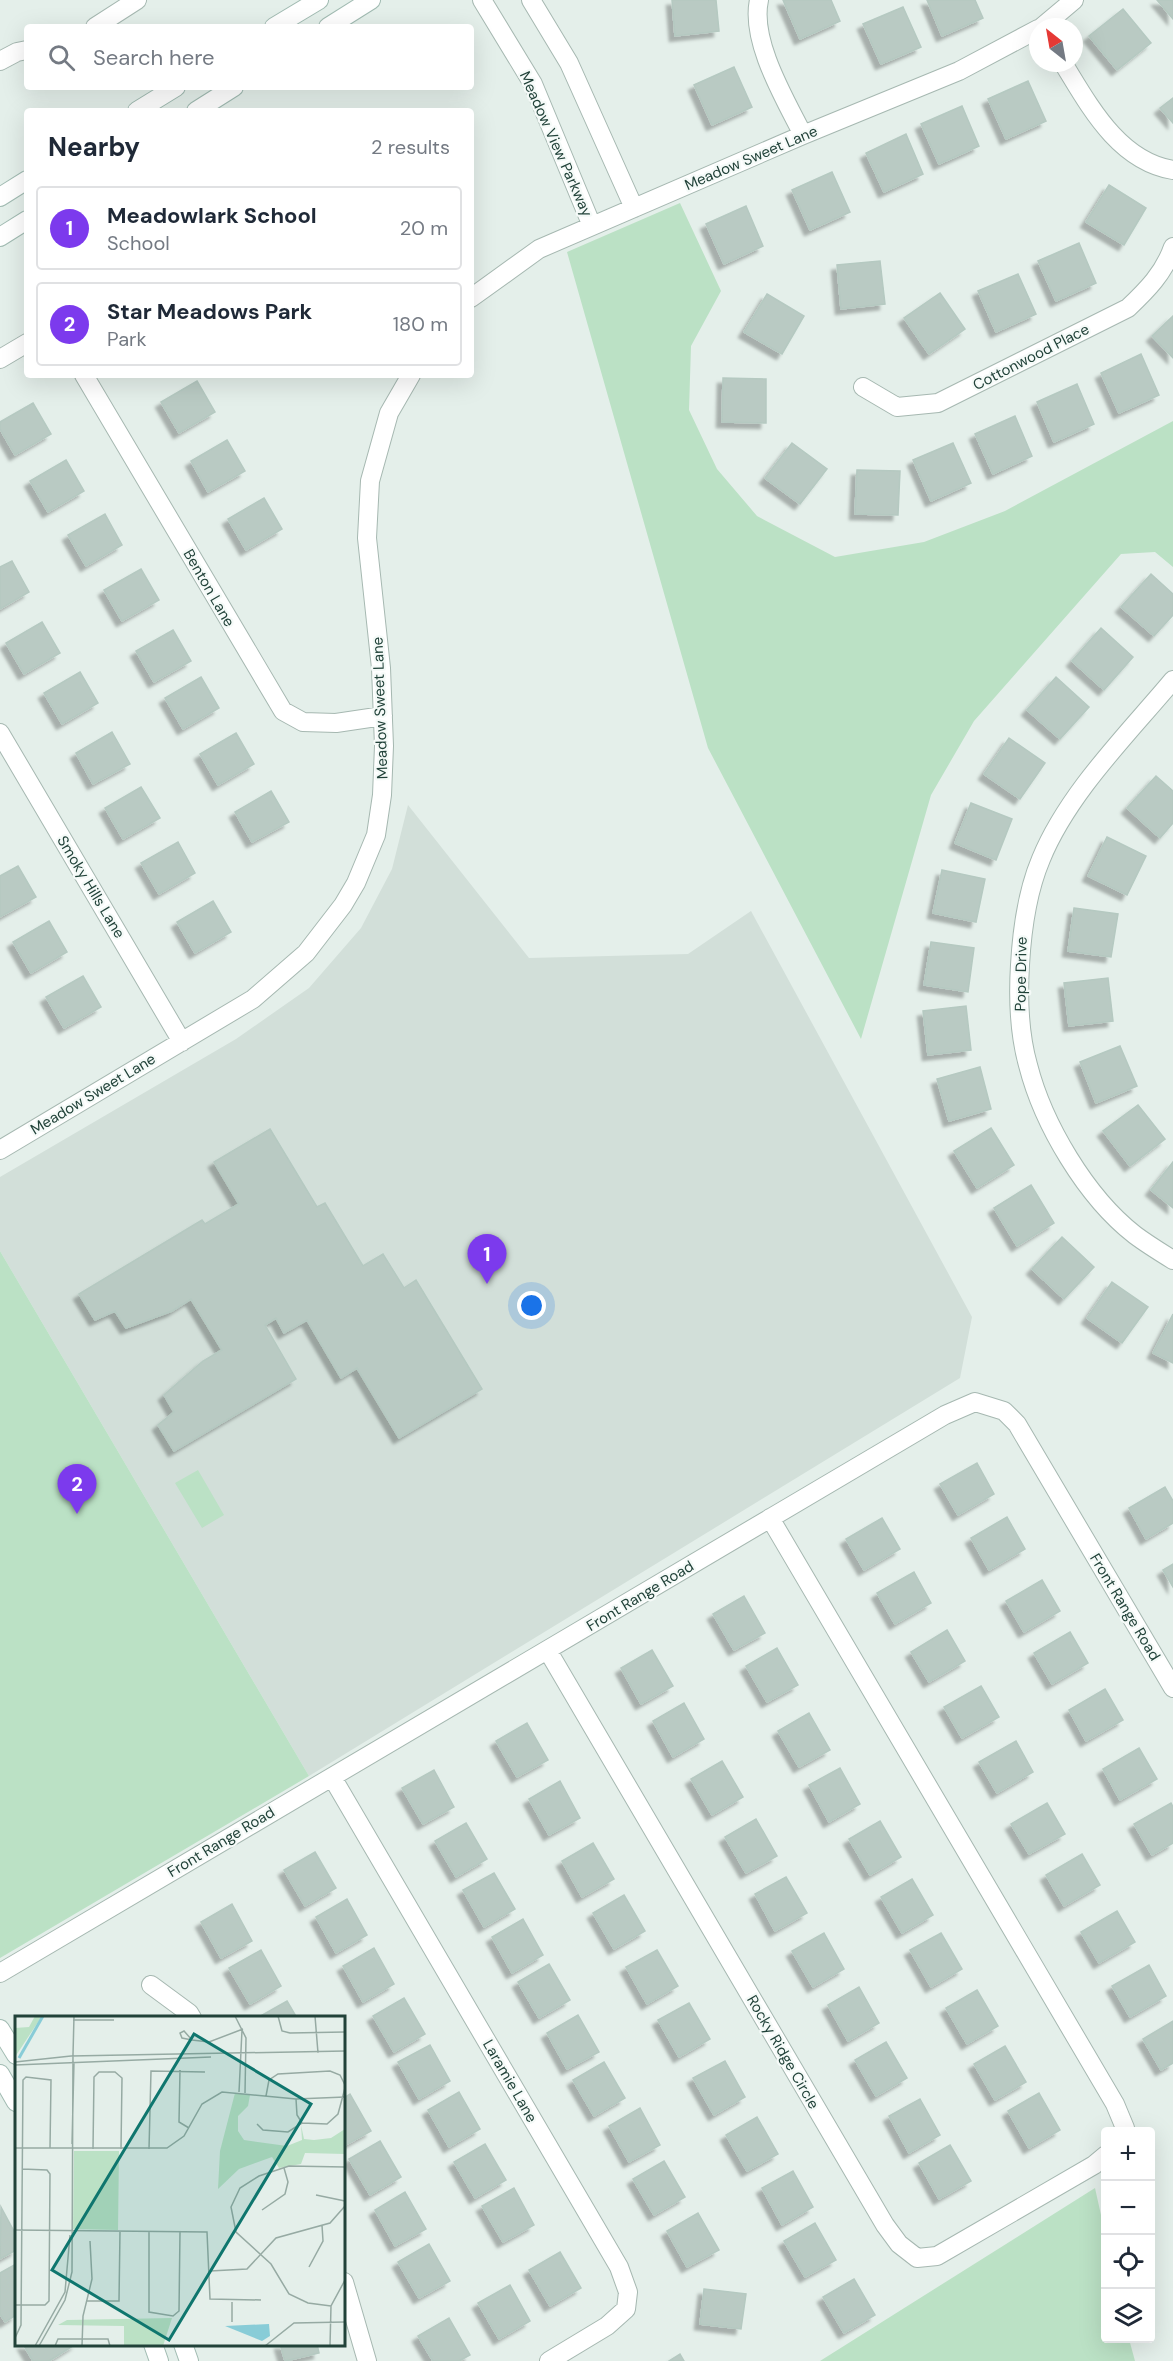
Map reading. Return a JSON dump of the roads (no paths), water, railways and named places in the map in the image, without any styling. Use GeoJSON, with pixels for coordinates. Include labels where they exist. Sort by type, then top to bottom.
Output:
{"type":"FeatureCollection","features":[{"type":"Feature","properties":{"kind":"street"},"geometry":{"type":"LineString","coordinates":[[100,24],[137,0]]}},
{"type":"Feature","properties":{"kind":"street"},"geometry":{"type":"LineString","coordinates":[[279,24],[318,0]]}},
{"type":"Feature","properties":{"kind":"street"},"geometry":{"type":"LineString","coordinates":[[333,24],[371,0]]}},
{"type":"Feature","properties":{"kind":"street","name":"Meadow View Parkway"},"geometry":{"type":"LineString","coordinates":[[482,0],[533,84],[592,226]]}},
{"type":"Feature","properties":{"kind":"street"},"geometry":{"type":"LineString","coordinates":[[531,0],[569,63],[634,208]]}},
{"type":"Feature","properties":{"kind":"street"},"geometry":{"type":"LineString","coordinates":[[759,0],[760,35],[771,70],[803,135]]}},
{"type":"Feature","properties":{"kind":"street"},"geometry":{"type":"LineString","coordinates":[[1053,18],[1074,0]]}},
{"type":"Feature","properties":{"kind":"street","name":"Meadow Sweet Lane"},"geometry":{"type":"LineString","coordinates":[[474,296],[539,249],[803,135],[959,71],[1029,34]]}},
{"type":"Feature","properties":{"kind":"street"},"geometry":{"type":"LineString","coordinates":[[0,61],[14,49]]}},
{"type":"Feature","properties":{"kind":"street"},"geometry":{"type":"LineString","coordinates":[[1069,72],[1098,120],[1121,142],[1142,158],[1173,170]]}},
{"type":"Feature","properties":{"kind":"street"},"geometry":{"type":"LineString","coordinates":[[142,108],[171,90]]}},
{"type":"Feature","properties":{"kind":"street"},"geometry":{"type":"LineString","coordinates":[[201,108],[229,90]]}},
{"type":"Feature","properties":{"kind":"street"},"geometry":{"type":"LineString","coordinates":[[0,197],[24,182]]}},
{"type":"Feature","properties":{"kind":"street"},"geometry":{"type":"LineString","coordinates":[[0,237],[24,222]]}},
{"type":"Feature","properties":{"kind":"street","name":"Cottonwood Place"},"geometry":{"type":"LineString","coordinates":[[863,387],[897,407],[938,403],[1128,308],[1151,286],[1169,260],[1173,248]]}},
{"type":"Feature","properties":{"kind":"street"},"geometry":{"type":"LineString","coordinates":[[0,359],[24,345]]}},
{"type":"Feature","properties":{"kind":"street","name":"Benton Lane"},"geometry":{"type":"LineString","coordinates":[[86,378],[283,711],[303,722],[336,723],[383,716]]}},
{"type":"Feature","properties":{"kind":"street","name":"Meadow Sweet Lane"},"geometry":{"type":"LineString","coordinates":[[0,1150],[182,1042],[262,991],[306,953],[343,905],[356,883],[376,835],[382,795],[381,668],[367,537],[370,481],[389,413],[409,378]]}},
{"type":"Feature","properties":{"kind":"street","name":"Pope Drive"},"geometry":{"type":"LineString","coordinates":[[1173,680],[1072,802],[1041,859],[1022,924],[1018,999],[1027,1063],[1042,1110],[1066,1153],[1094,1194],[1134,1234],[1173,1260]]}},
{"type":"Feature","properties":{"kind":"street","name":"Smoky Hills Lane"},"geometry":{"type":"LineString","coordinates":[[0,733],[182,1042]]}},
{"type":"Feature","properties":{"kind":"street","name":"Front Range Road"},"geometry":{"type":"LineString","coordinates":[[0,1973],[945,1415],[975,1402],[1004,1411],[1023,1433],[1168,1669],[1173,1688]]}},
{"type":"Feature","properties":{"kind":"street"},"geometry":{"type":"LineString","coordinates":[[771,1518],[1115,2104],[1125,2127]]}},
{"type":"Feature","properties":{"kind":"street","name":"Rocky Ridge Circle"},"geometry":{"type":"LineString","coordinates":[[548,1651],[885,2225],[899,2244],[917,2258],[937,2256],[1101,2159]]}},
{"type":"Feature","properties":{"kind":"street","name":"Laramie Lane"},"geometry":{"type":"LineString","coordinates":[[332,1777],[619,2267],[628,2292],[627,2309],[607,2326],[549,2361]]}},
{"type":"Feature","properties":{"kind":"street"},"geometry":{"type":"LineString","coordinates":[[151,1985],[191,2016]]}},
{"type":"Feature","properties":{"kind":"street"},"geometry":{"type":"LineString","coordinates":[[0,2029],[15,2053]]}},
{"type":"Feature","properties":{"kind":"street"},"geometry":{"type":"LineString","coordinates":[[0,2074],[15,2100]]}},
{"type":"Feature","properties":{"kind":"street"},"geometry":{"type":"LineString","coordinates":[[345,2285],[367,2361]]}},
{"type":"Feature","properties":{"kind":"street"},"geometry":{"type":"LineString","coordinates":[[154,2346],[159,2361]]}},
{"type":"Feature","properties":{"kind":"street"},"geometry":{"type":"LineString","coordinates":[[184,2346],[189,2361]]}},
{"type":"Feature","properties":{"kind":"place","name":"Meadowlark School"},"geometry":{"type":"Point","coordinates":[487,1284]}},
{"type":"Feature","properties":{"kind":"place","name":"Star Meadows Park"},"geometry":{"type":"Point","coordinates":[77,1514]}}]}
